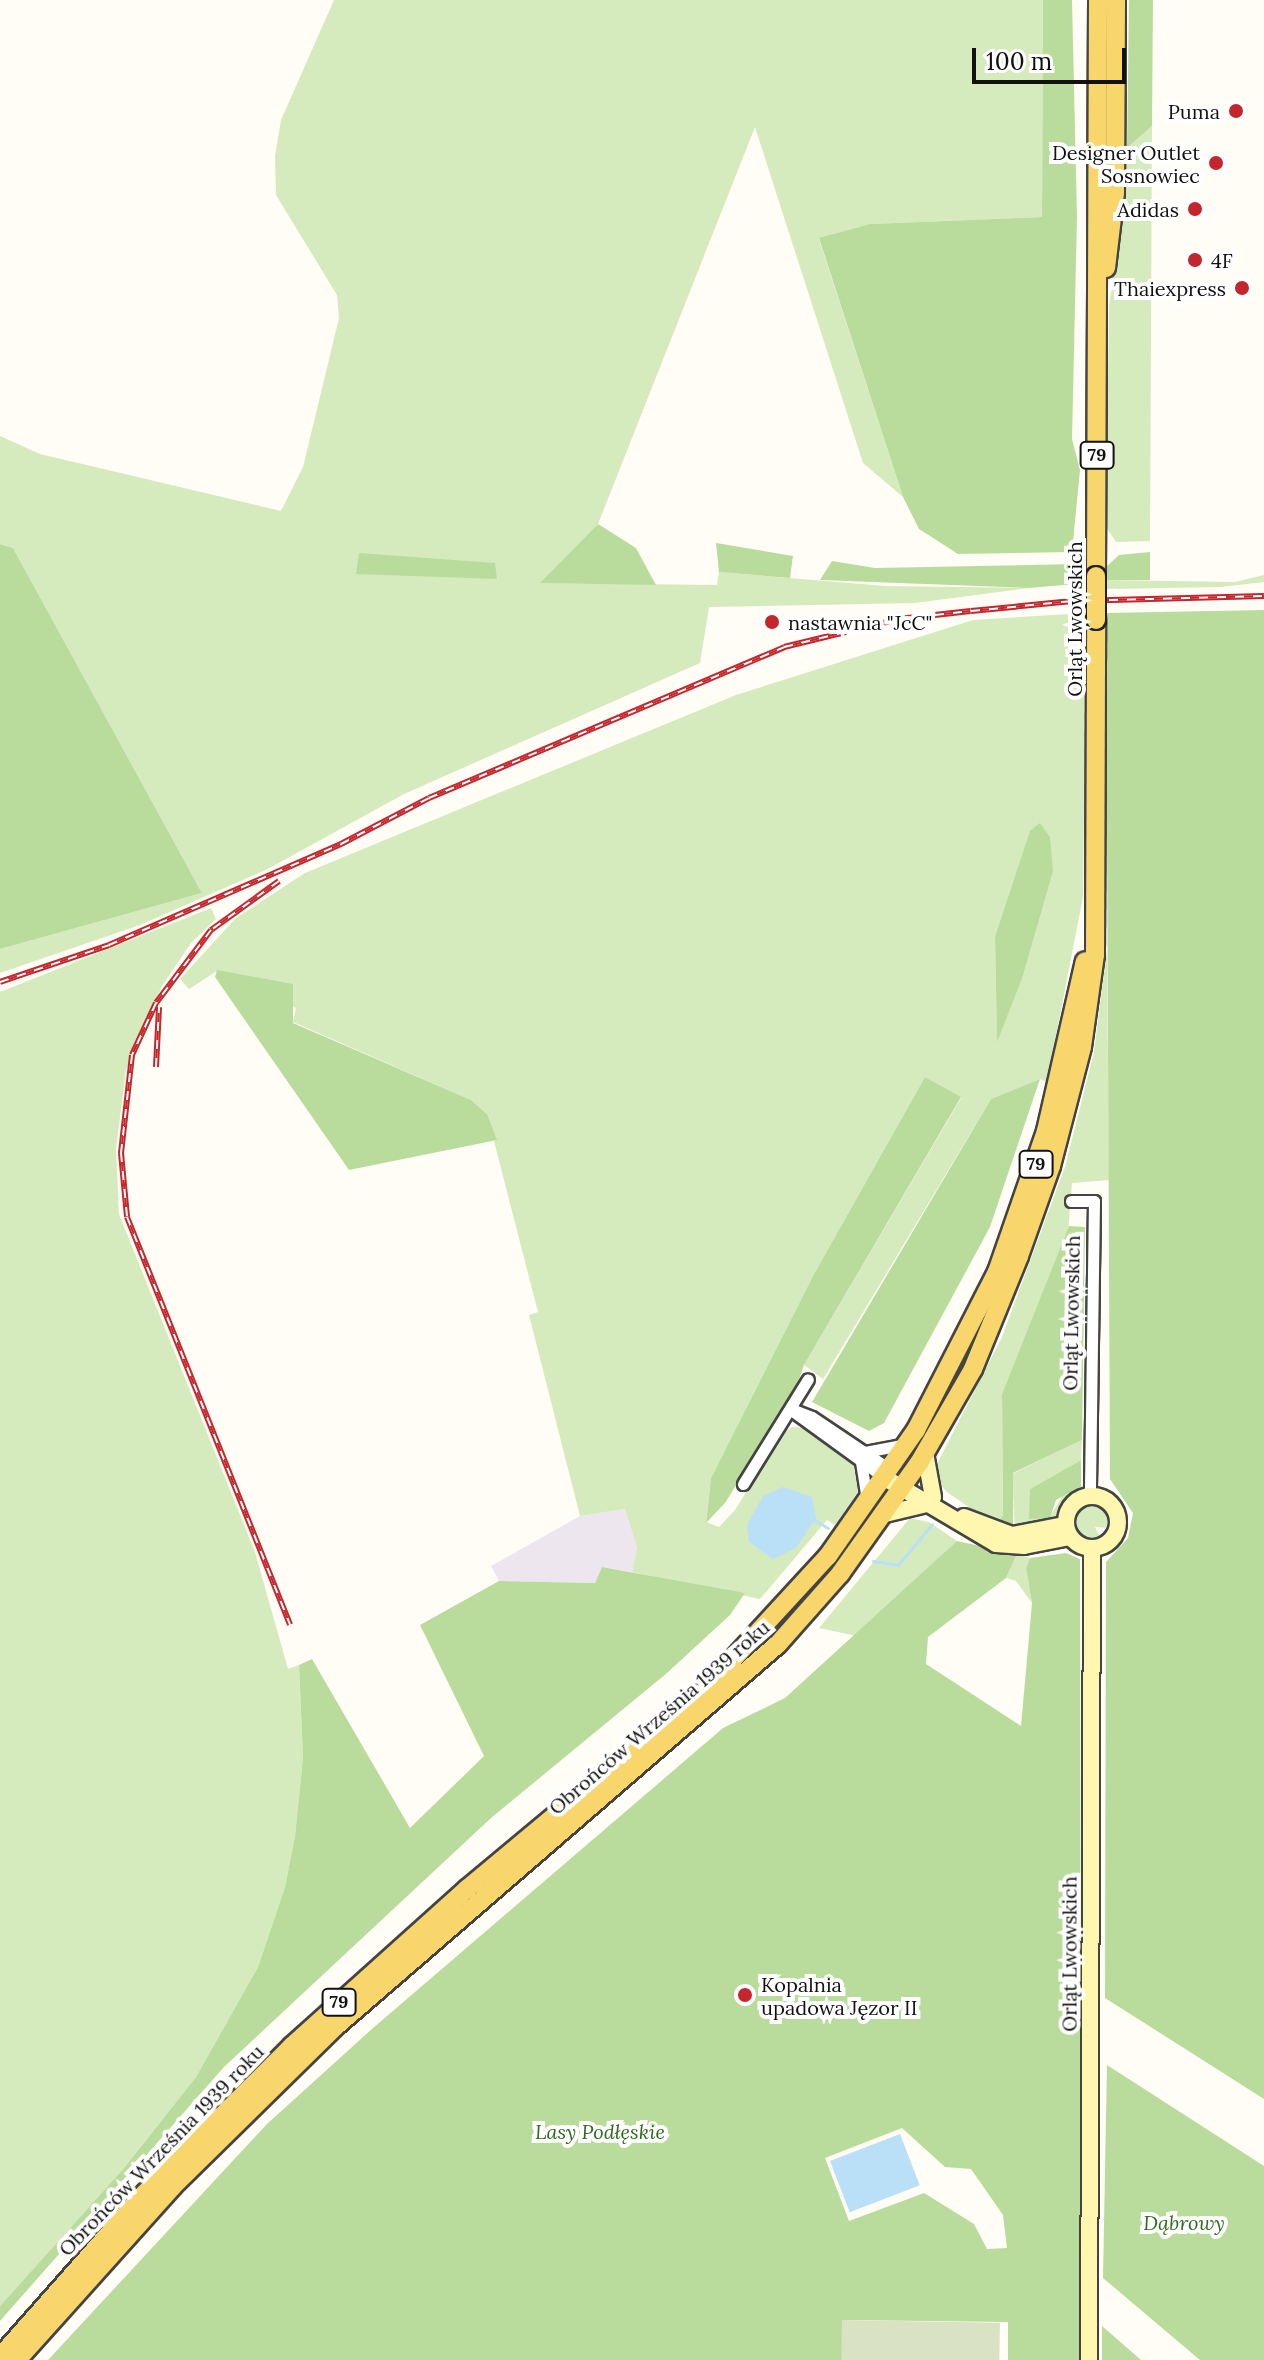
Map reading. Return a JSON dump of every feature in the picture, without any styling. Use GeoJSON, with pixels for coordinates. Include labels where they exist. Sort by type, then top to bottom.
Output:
{"type":"FeatureCollection","features":[{"type":"Feature","properties":{"kind":"main road","name":"Orląt Lwowskich"},"geometry":{"type":"LineString","coordinates":[[1094,903],[1098,0]]}},
{"type":"Feature","properties":{"kind":"main road","name":"Orląt Lwowskich"},"geometry":{"type":"LineString","coordinates":[[1097,334],[1115,193],[1116,0]]}},
{"type":"Feature","properties":{"kind":"main road","name":"Obrońców Września 1939 roku"},"geometry":{"type":"LineString","coordinates":[[0,2357],[144,2194],[303,2036],[726,1670],[787,1605],[867,1503],[907,1444],[983,1304],[1030,1182],[1059,1081],[1094,903]]}},
{"type":"Feature","properties":{"kind":"main road","name":"Obrońców Września 1939 roku"},"geometry":{"type":"LineString","coordinates":[[17,2360],[172,2187],[336,2026],[778,1644],[885,1514],[925,1453],[981,1351],[1051,1166],[1088,1017],[1094,903]]}},
{"type":"Feature","properties":{"kind":"street","name":"Orląt Lwowskich"},"geometry":{"type":"LineString","coordinates":[[1071,1201],[1094,1201],[1090,1496]]}},
{"type":"Feature","properties":{"kind":"street"},"geometry":{"type":"LineString","coordinates":[[743,1484],[808,1379]]}},
{"type":"Feature","properties":{"kind":"street"},"geometry":{"type":"LineString","coordinates":[[791,1409],[808,1427],[863,1456],[930,1500],[999,1533],[1024,1535],[1068,1531],[1092,1549],[1111,1541],[1118,1522],[1110,1503],[1090,1496],[1069,1508],[1068,1531]]}},
{"type":"Feature","properties":{"kind":"street"},"geometry":{"type":"LineString","coordinates":[[863,1456],[907,1444]]}},
{"type":"Feature","properties":{"kind":"street"},"geometry":{"type":"LineString","coordinates":[[925,1453],[930,1500]]}},
{"type":"Feature","properties":{"kind":"street"},"geometry":{"type":"LineString","coordinates":[[863,1456],[867,1503]]}},
{"type":"Feature","properties":{"kind":"street"},"geometry":{"type":"LineString","coordinates":[[885,1514],[930,1500]]}},
{"type":"Feature","properties":{"kind":"street","name":"Orląt Lwowskich"},"geometry":{"type":"LineString","coordinates":[[1089,2360],[1092,1549]]}},
{"type":"Feature","properties":{"kind":"shaded area"},"geometry":{"type":"Polygon","coordinates":[[[625,1509],[637,1548],[632,1572],[602,1567],[595,1583],[499,1581],[491,1566],[580,1516],[625,1509]]]}},
{"type":"Feature","properties":{"kind":"green space"},"geometry":{"type":"Polygon","coordinates":[[[334,0],[1043,0],[1042,217],[870,224],[819,239],[903,497],[863,463],[755,127],[598,524],[541,583],[717,585],[719,572],[885,586],[1029,588],[915,603],[709,607],[700,663],[404,794],[266,870],[140,925],[0,973],[0,949],[202,893],[13,548],[0,544],[0,436],[40,454],[281,511],[303,467],[339,318],[337,295],[276,195],[275,156],[281,120],[334,0]]]}},
{"type":"Feature","properties":{"kind":"green space"},"geometry":{"type":"Polygon","coordinates":[[[1043,0],[1072,0],[1077,217],[1072,439],[1080,470],[1072,552],[958,554],[919,529],[903,497],[819,238],[870,224],[1042,217],[1043,0]]]}},
{"type":"Feature","properties":{"kind":"green space"},"geometry":{"type":"Polygon","coordinates":[[[1129,0],[1153,0],[1152,126],[1127,148],[1129,0]]]}},
{"type":"Feature","properties":{"kind":"green space"},"geometry":{"type":"Polygon","coordinates":[[[1152,126],[1150,541],[1116,542],[1106,527],[1109,305],[1125,207],[1127,148],[1152,126]]]}},
{"type":"Feature","properties":{"kind":"green space"},"geometry":{"type":"Polygon","coordinates":[[[598,524],[636,548],[656,585],[540,583],[598,524]]]}},
{"type":"Feature","properties":{"kind":"green space"},"geometry":{"type":"Polygon","coordinates":[[[716,543],[793,556],[790,578],[719,572],[716,543]]]}},
{"type":"Feature","properties":{"kind":"green space"},"geometry":{"type":"Polygon","coordinates":[[[0,544],[13,548],[202,893],[0,949],[0,544]]]}},
{"type":"Feature","properties":{"kind":"green space"},"geometry":{"type":"Polygon","coordinates":[[[1150,552],[1150,580],[1106,580],[1106,567],[1119,555],[1150,552]]]}},
{"type":"Feature","properties":{"kind":"green space"},"geometry":{"type":"Polygon","coordinates":[[[359,553],[495,563],[497,579],[356,574],[359,553]]]}},
{"type":"Feature","properties":{"kind":"green space"},"geometry":{"type":"Polygon","coordinates":[[[832,561],[875,568],[1078,564],[1075,584],[1029,588],[820,580],[832,561]]]}},
{"type":"Feature","properties":{"kind":"green space"},"geometry":{"type":"Polygon","coordinates":[[[1264,575],[1264,582],[1221,587],[1106,589],[1106,580],[1235,582],[1264,575]]]}},
{"type":"Feature","properties":{"kind":"green space"},"geometry":{"type":"Polygon","coordinates":[[[1264,610],[1264,2099],[1105,1998],[1106,1562],[1128,1538],[1133,1513],[1110,1479],[1106,613],[1264,610]]]}},
{"type":"Feature","properties":{"kind":"green space"},"geometry":{"type":"Polygon","coordinates":[[[1086,613],[1083,897],[1047,1082],[1040,1079],[991,1099],[823,1379],[804,1365],[961,1098],[925,1077],[814,1274],[711,1478],[706,1522],[719,1527],[735,1510],[782,1434],[792,1427],[804,1428],[853,1464],[859,1490],[835,1525],[827,1520],[760,1599],[632,1572],[637,1548],[625,1509],[580,1516],[529,1315],[538,1312],[487,1114],[471,1100],[293,1022],[296,1008],[217,971],[189,989],[180,979],[236,918],[305,873],[736,695],[973,620],[1086,613]],[[1053,872],[995,937],[997,1040],[1022,979],[1053,872]]]}},
{"type":"Feature","properties":{"kind":"green space"},"geometry":{"type":"Polygon","coordinates":[[[1040,823],[1050,837],[1053,872],[1022,979],[997,1042],[995,937],[1030,831],[1040,823]]]}},
{"type":"Feature","properties":{"kind":"green space"},"geometry":{"type":"Polygon","coordinates":[[[211,908],[216,919],[191,943],[162,986],[126,1070],[116,1149],[119,1214],[255,1552],[288,1669],[299,1665],[303,1758],[295,1836],[285,1887],[258,1967],[196,2077],[124,2168],[0,2306],[0,992],[211,908]]]}},
{"type":"Feature","properties":{"kind":"green space"},"geometry":{"type":"Polygon","coordinates":[[[1107,950],[1109,1180],[1072,1183],[1068,1234],[1002,1394],[1003,1515],[996,1526],[947,1492],[939,1483],[937,1464],[1002,1337],[1065,1167],[1094,1052],[1107,950]]]}},
{"type":"Feature","properties":{"kind":"green space"},"geometry":{"type":"Polygon","coordinates":[[[217,970],[293,984],[293,1023],[471,1100],[487,1114],[497,1140],[349,1170],[215,977],[217,970]]]}},
{"type":"Feature","properties":{"kind":"green space"},"geometry":{"type":"Polygon","coordinates":[[[925,1077],[961,1097],[804,1365],[795,1391],[725,1503],[706,1523],[711,1478],[814,1274],[925,1077]]]}},
{"type":"Feature","properties":{"kind":"green space"},"geometry":{"type":"Polygon","coordinates":[[[1040,1079],[990,1227],[884,1423],[869,1431],[812,1402],[991,1099],[1040,1079]]]}},
{"type":"Feature","properties":{"kind":"green space"},"geometry":{"type":"Polygon","coordinates":[[[1069,1226],[1085,1227],[1082,1440],[1013,1473],[1013,1524],[996,1526],[1003,1515],[1002,1394],[1069,1226]]]}},
{"type":"Feature","properties":{"kind":"green space"},"geometry":{"type":"Polygon","coordinates":[[[1082,1440],[1081,1460],[1030,1489],[1049,1518],[1066,1490],[1081,1486],[1082,1491],[1051,1523],[1015,1531],[1012,1474],[1082,1440]]]}},
{"type":"Feature","properties":{"kind":"green space"},"geometry":{"type":"Polygon","coordinates":[[[1081,1460],[1081,1486],[1056,1500],[1050,1518],[1029,1519],[1030,1489],[1081,1460]]]}},
{"type":"Feature","properties":{"kind":"green space"},"geometry":{"type":"Polygon","coordinates":[[[1095,1503],[1106,1509],[1112,1521],[1111,1528],[1095,1527],[1101,1540],[1093,1543],[1080,1539],[1072,1522],[1077,1510],[1095,1503]]]}},
{"type":"Feature","properties":{"kind":"green space"},"geometry":{"type":"Polygon","coordinates":[[[910,1518],[929,1522],[957,1541],[857,1636],[819,1628],[910,1518]]]}},
{"type":"Feature","properties":{"kind":"green space","name":"Lasy Podłęskie"},"geometry":{"type":"Polygon","coordinates":[[[957,1541],[1017,1554],[1006,1578],[928,1637],[926,1664],[1021,1726],[1032,1603],[1026,1568],[1030,1558],[1066,1553],[1080,1559],[1081,2360],[1008,2360],[1008,2322],[843,2320],[842,2360],[48,2360],[267,2124],[373,2028],[723,1728],[785,1698],[957,1541]],[[902,2128],[825,2158],[849,2221],[924,2193],[974,2224],[987,2249],[1007,2248],[1003,2215],[971,2169],[945,2167],[902,2128]]]}},
{"type":"Feature","properties":{"kind":"green space"},"geometry":{"type":"Polygon","coordinates":[[[1017,1554],[1030,1558],[1026,1568],[1032,1603],[1016,1581],[1006,1578],[1017,1554]]]}},
{"type":"Feature","properties":{"kind":"green space"},"geometry":{"type":"Polygon","coordinates":[[[602,1567],[745,1593],[730,1615],[667,1673],[491,1818],[224,2067],[0,2321],[0,2306],[124,2168],[196,2077],[258,1967],[285,1887],[295,1836],[303,1758],[299,1665],[312,1659],[410,1828],[484,1756],[420,1625],[499,1581],[595,1583],[602,1567]]]}},
{"type":"Feature","properties":{"kind":"green space","name":"Dąbrowy"},"geometry":{"type":"Polygon","coordinates":[[[1107,2065],[1264,2166],[1264,2360],[1200,2360],[1103,2278],[1107,2065]]]}},
{"type":"Feature","properties":{"kind":"green space"},"geometry":{"type":"Polygon","coordinates":[[[842,2320],[1000,2323],[999,2360],[841,2360],[842,2320]]]}},
{"type":"Feature","properties":{"kind":"green space"},"geometry":{"type":"Polygon","coordinates":[[[1102,2326],[1141,2360],[1102,2360],[1102,2326]]]}},
{"type":"Feature","properties":{"kind":"water"},"geometry":{"type":"Polygon","coordinates":[[[783,1487],[812,1497],[816,1518],[796,1548],[773,1559],[749,1542],[747,1525],[763,1496],[783,1487]]]}},
{"type":"Feature","properties":{"kind":"water"},"geometry":{"type":"Polygon","coordinates":[[[900,2134],[920,2185],[850,2212],[830,2161],[900,2134]]]}},
{"type":"Feature","properties":{"kind":"waterway"},"geometry":{"type":"LineString","coordinates":[[815,1520],[828,1528]]}},
{"type":"Feature","properties":{"kind":"waterway"},"geometry":{"type":"LineString","coordinates":[[873,1561],[898,1565],[932,1524]]}},
{"type":"Feature","properties":{"kind":"railway"},"geometry":{"type":"LineString","coordinates":[[0,982],[109,945],[341,844],[429,798],[784,647],[899,619],[971,611],[1073,601],[1264,596]]}},
{"type":"Feature","properties":{"kind":"railway"},"geometry":{"type":"LineString","coordinates":[[279,881],[211,930],[156,1003],[132,1055],[121,1153],[127,1217],[290,1625]]}},
{"type":"Feature","properties":{"kind":"railway"},"geometry":{"type":"LineString","coordinates":[[156,1067],[159,1007]]}},
{"type":"Feature","properties":{"kind":"place","name":"Puma"},"geometry":{"type":"Point","coordinates":[1236,111]}},
{"type":"Feature","properties":{"kind":"place","name":"Designer Outlet Sosnowiec"},"geometry":{"type":"Point","coordinates":[1216,163]}},
{"type":"Feature","properties":{"kind":"place","name":"Adidas"},"geometry":{"type":"Point","coordinates":[1195,209]}},
{"type":"Feature","properties":{"kind":"place","name":"4F"},"geometry":{"type":"Point","coordinates":[1195,260]}},
{"type":"Feature","properties":{"kind":"place","name":"Thaiexpress"},"geometry":{"type":"Point","coordinates":[1242,288]}},
{"type":"Feature","properties":{"kind":"place","name":"nastawnia \"JcC\""},"geometry":{"type":"Point","coordinates":[772,622]}},
{"type":"Feature","properties":{"kind":"place","name":"Kopalnia upadowa Jęzor II"},"geometry":{"type":"Point","coordinates":[745,1995]}}]}
